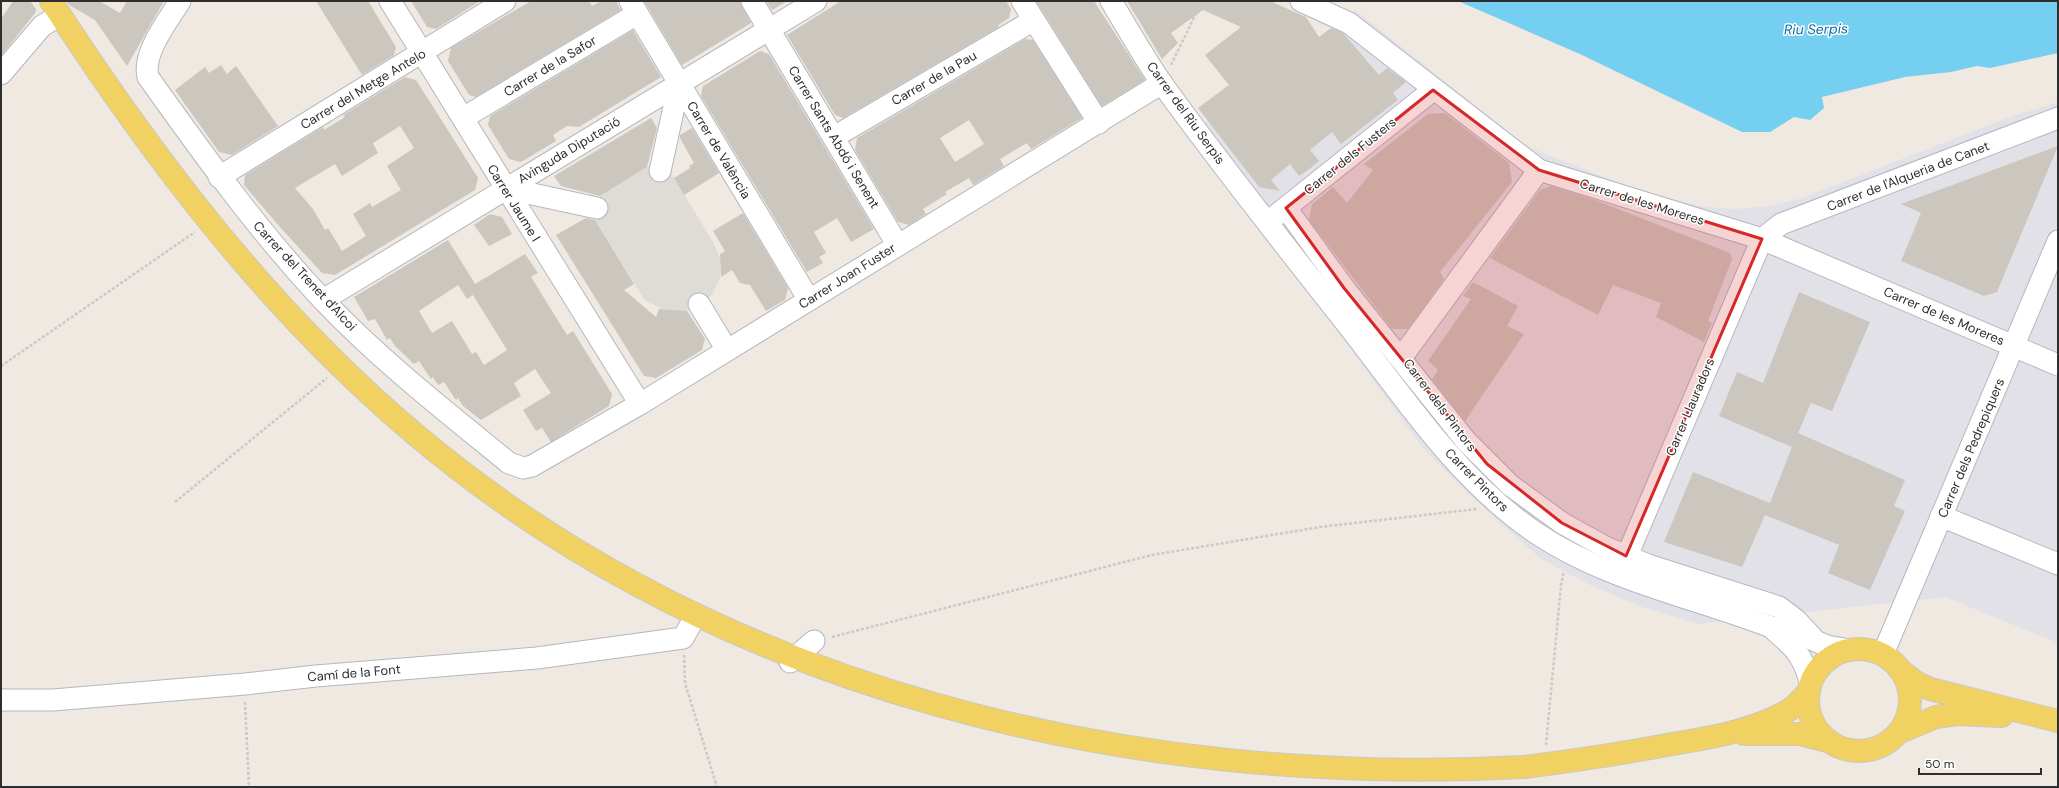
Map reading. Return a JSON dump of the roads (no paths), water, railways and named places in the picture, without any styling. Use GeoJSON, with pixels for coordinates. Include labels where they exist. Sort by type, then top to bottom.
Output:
{"type":"FeatureCollection","features":[{"type":"Feature","properties":{"kind":"main road"},"geometry":{"type":"LineString","coordinates":[[56,8],[126,112],[177,183],[209,223],[272,294],[341,366],[415,434],[501,500],[598,564],[657,598],[790,662],[911,708],[987,730],[1070,748],[1184,766],[1265,774],[1327,777],[1476,772],[1613,755],[1733,733],[1791,710],[1810,688]]}},
{"type":"Feature","properties":{"kind":"main road"},"geometry":{"type":"LineString","coordinates":[[1869,649],[1883,654],[1894,662],[1909,686],[1911,699],[1908,717],[1900,732],[1887,744],[1870,751],[1853,752],[1836,747],[1822,736],[1812,722],[1808,705],[1810,688],[1816,672],[1828,659],[1840,652],[1869,649]]}},
{"type":"Feature","properties":{"kind":"main road"},"geometry":{"type":"LineString","coordinates":[[1900,670],[1917,684],[1930,689],[2053,720]]}},
{"type":"Feature","properties":{"kind":"main road"},"geometry":{"type":"LineString","coordinates":[[1900,732],[1936,717],[1957,714],[1985,714],[2053,720]]}},
{"type":"Feature","properties":{"kind":"main road"},"geometry":{"type":"LineString","coordinates":[[1733,733],[1763,735],[1800,734],[1828,741]]}},
{"type":"Feature","properties":{"kind":"street","name":"Carrer del Trenet d'Alcoi"},"geometry":{"type":"LineString","coordinates":[[180,1],[148,56],[146,65],[148,77],[219,177],[252,219],[323,300],[410,383],[509,463],[523,468],[532,466]]}},
{"type":"Feature","properties":{"kind":"street","name":"Carrer Jaume I"},"geometry":{"type":"LineString","coordinates":[[390,1],[640,404]]}},
{"type":"Feature","properties":{"kind":"street","name":"Carrer Sants Abdó i Senent"},"geometry":{"type":"LineString","coordinates":[[752,1],[897,244]]}},
{"type":"Feature","properties":{"kind":"street","name":"Avinguda Diputació"},"geometry":{"type":"LineString","coordinates":[[323,300],[505,188],[816,1]]}},
{"type":"Feature","properties":{"kind":"street"},"geometry":{"type":"LineString","coordinates":[[1022,1],[1099,123]]}},
{"type":"Feature","properties":{"kind":"street","name":"Carrer del Riu Serpis"},"geometry":{"type":"LineString","coordinates":[[1111,1],[1162,83],[1267,222]]}},
{"type":"Feature","properties":{"kind":"street","name":"Carrer de les Moreres"},"geometry":{"type":"LineString","coordinates":[[1301,1],[1349,23],[1433,90],[1539,170],[1762,239],[2058,365]]}},
{"type":"Feature","properties":{"kind":"street","name":"Carrer del Metge Antelo"},"geometry":{"type":"LineString","coordinates":[[219,177],[503,2]]}},
{"type":"Feature","properties":{"kind":"street"},"geometry":{"type":"LineString","coordinates":[[1,74],[56,8]]}},
{"type":"Feature","properties":{"kind":"street","name":"Carrer de València"},"geometry":{"type":"LineString","coordinates":[[634,8],[809,300]]}},
{"type":"Feature","properties":{"kind":"street","name":"Carrer de la Safor"},"geometry":{"type":"LineString","coordinates":[[463,118],[634,8]]}},
{"type":"Feature","properties":{"kind":"street","name":"Carrer de la Pau"},"geometry":{"type":"LineString","coordinates":[[834,137],[1034,20]]}},
{"type":"Feature","properties":{"kind":"street","name":"Carrer Joan Fuster"},"geometry":{"type":"LineString","coordinates":[[532,466],[640,404],[897,244],[1099,123],[1162,83]]}},
{"type":"Feature","properties":{"kind":"street"},"geometry":{"type":"LineString","coordinates":[[660,171],[679,84]]}},
{"type":"Feature","properties":{"kind":"street","name":"Carrer dels Fusters"},"geometry":{"type":"LineString","coordinates":[[1267,222],[1433,90]]}},
{"type":"Feature","properties":{"kind":"street","name":"Carrer de l'Alqueria de Canet"},"geometry":{"type":"LineString","coordinates":[[1762,239],[1781,224],[2058,118]]}},
{"type":"Feature","properties":{"kind":"street","name":"Carrer dels Pintors"},"geometry":{"type":"LineString","coordinates":[[1539,170],[1401,358],[1466,441],[1510,485],[1562,523],[1605,547],[1622,565]]}},
{"type":"Feature","properties":{"kind":"street"},"geometry":{"type":"LineString","coordinates":[[505,188],[597,208]]}},
{"type":"Feature","properties":{"kind":"street"},"geometry":{"type":"LineString","coordinates":[[1286,208],[1344,288],[1401,358]]}},
{"type":"Feature","properties":{"kind":"street","name":"Carrer Pintors"},"geometry":{"type":"LineString","coordinates":[[1267,222],[1440,443],[1476,482],[1501,506],[1537,534],[1569,553],[1622,565],[1771,627]]}},
{"type":"Feature","properties":{"kind":"street","name":"Carrer Llauradors"},"geometry":{"type":"LineString","coordinates":[[1622,565],[1762,239]]}},
{"type":"Feature","properties":{"kind":"street","name":"Carrer dels Pedrepiquers"},"geometry":{"type":"LineString","coordinates":[[1883,654],[2015,346],[2058,241]]}},
{"type":"Feature","properties":{"kind":"street"},"geometry":{"type":"LineString","coordinates":[[699,304],[727,350]]}},
{"type":"Feature","properties":{"kind":"street"},"geometry":{"type":"LineString","coordinates":[[1941,516],[2058,564]]}},
{"type":"Feature","properties":{"kind":"street"},"geometry":{"type":"LineString","coordinates":[[1622,565],[1779,607],[1796,620],[1816,641]]}},
{"type":"Feature","properties":{"kind":"street","name":"Camí de la Font"},"geometry":{"type":"LineString","coordinates":[[1,700],[53,700],[537,658],[661,643],[683,638],[695,617]]}},
{"type":"Feature","properties":{"kind":"street"},"geometry":{"type":"LineString","coordinates":[[1771,627],[1793,631],[1827,646],[1850,650]]}},
{"type":"Feature","properties":{"kind":"street"},"geometry":{"type":"LineString","coordinates":[[1771,627],[1797,650],[1804,664],[1810,688]]}},
{"type":"Feature","properties":{"kind":"street"},"geometry":{"type":"LineString","coordinates":[[790,662],[814,641]]}},
{"type":"Feature","properties":{"kind":"water","name":"Riu Serpis"},"geometry":{"type":"Polygon","coordinates":[[[1458,1],[2058,1],[2058,53],[1990,68],[1977,66],[1951,72],[1905,77],[1822,97],[1824,108],[1810,120],[1794,117],[1770,132],[1742,132],[1582,55],[1458,1]]]}}]}
